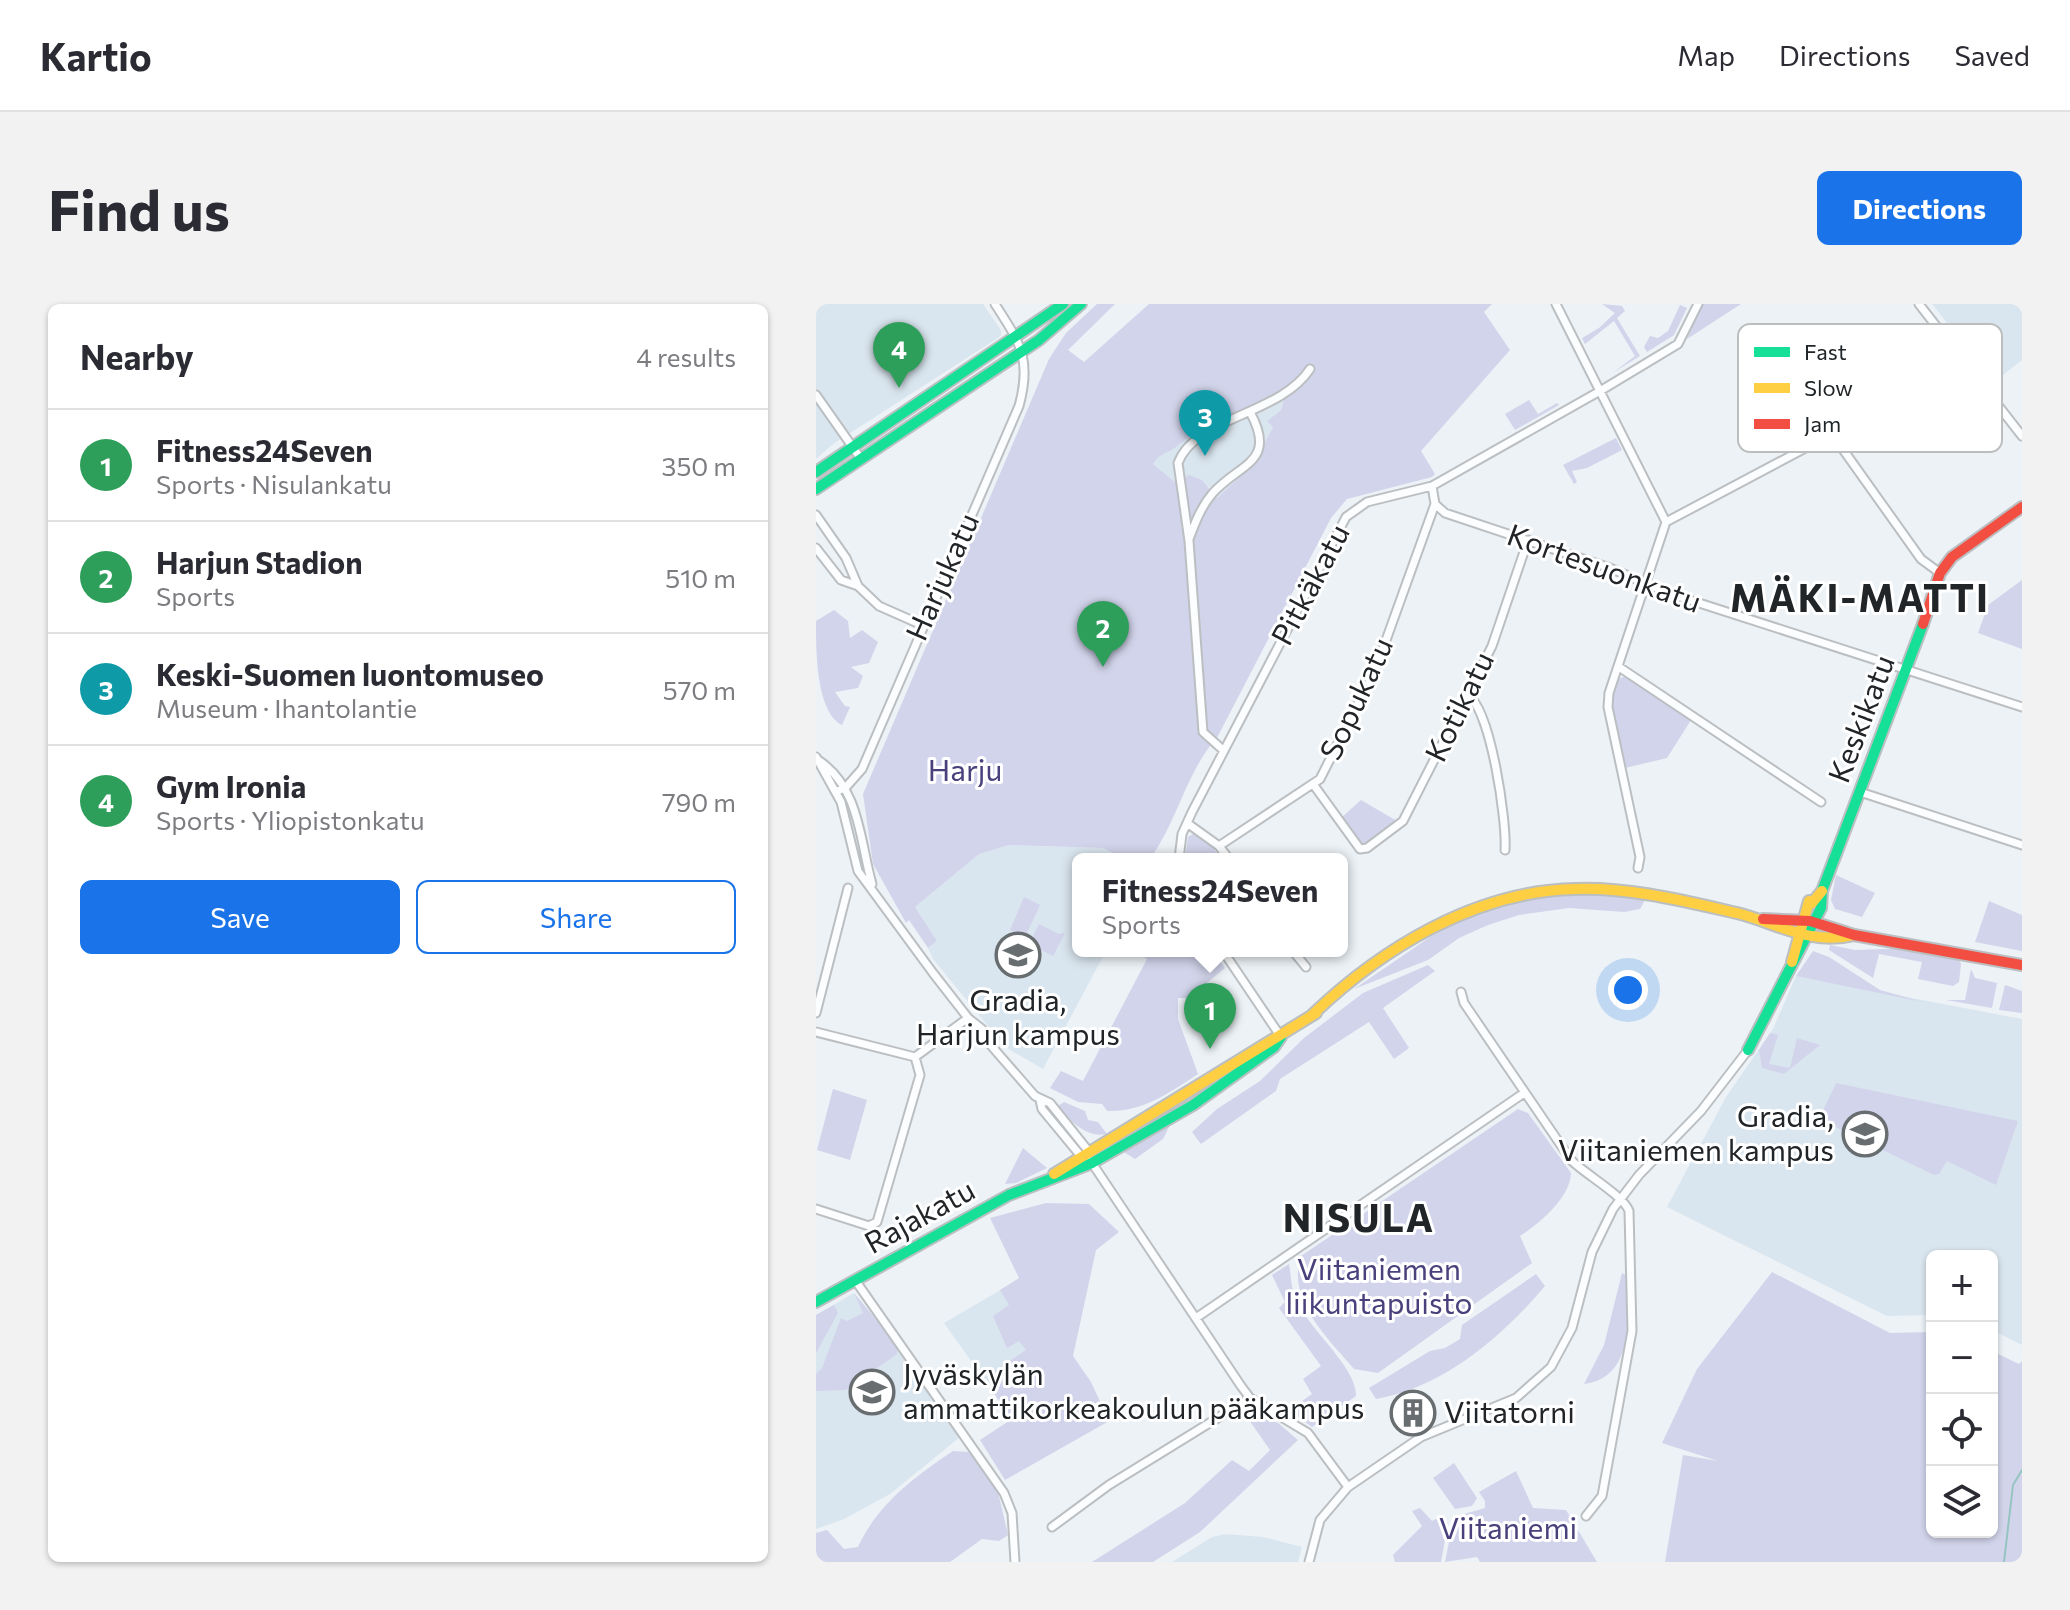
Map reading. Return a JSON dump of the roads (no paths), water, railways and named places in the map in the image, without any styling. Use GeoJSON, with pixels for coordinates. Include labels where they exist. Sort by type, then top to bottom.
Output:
{"type":"FeatureCollection","features":[{"type":"Feature","properties":{"kind":"main road"},"geometry":{"type":"LineString","coordinates":[[816,472],[1063,304]]}},
{"type":"Feature","properties":{"kind":"main road"},"geometry":{"type":"LineString","coordinates":[[816,489],[1023,351],[1081,304]]}},
{"type":"Feature","properties":{"kind":"main road","name":"Keskikatu"},"geometry":{"type":"LineString","coordinates":[[1748,1050],[1806,928],[1821,908],[1822,891],[1907,670],[1940,573],[1952,557],[2022,507]]}},
{"type":"Feature","properties":{"kind":"main road"},"geometry":{"type":"LineString","coordinates":[[1281,1037],[1331,1004],[1345,988],[1387,956],[1452,917],[1486,902],[1525,892],[1565,887],[1619,889],[1806,928],[1842,939],[1854,935],[2022,965]]}},
{"type":"Feature","properties":{"kind":"main road","name":"Rajakatu"},"geometry":{"type":"LineString","coordinates":[[1049,1178],[1085,1152],[1281,1037]]}},
{"type":"Feature","properties":{"kind":"main road","name":"Rajakatu"},"geometry":{"type":"LineString","coordinates":[[816,1302],[987,1206],[1049,1178],[1092,1163],[1193,1105],[1274,1047],[1281,1037]]}},
{"type":"Feature","properties":{"kind":"street"},"geometry":{"type":"LineString","coordinates":[[995,304],[1023,351]]}},
{"type":"Feature","properties":{"kind":"street","name":"Pitkäkatu"},"geometry":{"type":"LineString","coordinates":[[1180,853],[1182,834],[1223,750],[1346,517],[1367,502],[1432,486],[1678,344],[1698,304]]}},
{"type":"Feature","properties":{"kind":"street"},"geometry":{"type":"LineString","coordinates":[[1919,304],[1935,324]]}},
{"type":"Feature","properties":{"kind":"street"},"geometry":{"type":"LineString","coordinates":[[1556,305],[1666,522]]}},
{"type":"Feature","properties":{"kind":"street","name":"Harjukatu"},"geometry":{"type":"LineString","coordinates":[[840,790],[862,769],[1019,406],[1026,380],[1023,351]]}},
{"type":"Feature","properties":{"kind":"street"},"geometry":{"type":"LineString","coordinates":[[1223,750],[1203,732],[1189,541],[1177,468],[1180,458],[1225,421],[1287,396],[1310,369]]}},
{"type":"Feature","properties":{"kind":"street"},"geometry":{"type":"LineString","coordinates":[[816,395],[861,459]]}},
{"type":"Feature","properties":{"kind":"street"},"geometry":{"type":"LineString","coordinates":[[2002,410],[2022,436]]}},
{"type":"Feature","properties":{"kind":"street"},"geometry":{"type":"LineString","coordinates":[[1189,541],[1209,498],[1250,462],[1260,444],[1262,433],[1250,412]]}},
{"type":"Feature","properties":{"kind":"street"},"geometry":{"type":"LineString","coordinates":[[1638,868],[1640,857],[1608,707],[1666,522],[1798,452]]}},
{"type":"Feature","properties":{"kind":"street"},"geometry":{"type":"LineString","coordinates":[[1845,452],[1921,559],[1940,573]]}},
{"type":"Feature","properties":{"kind":"street"},"geometry":{"type":"LineString","coordinates":[[1432,486],[1435,504]]}},
{"type":"Feature","properties":{"kind":"street","name":"Kortesuonkatu"},"geometry":{"type":"LineString","coordinates":[[1435,504],[1445,513],[1646,584],[2022,707]]}},
{"type":"Feature","properties":{"kind":"street","name":"Sopukatu"},"geometry":{"type":"LineString","coordinates":[[1219,846],[1320,779],[1376,668],[1435,504]]}},
{"type":"Feature","properties":{"kind":"street"},"geometry":{"type":"LineString","coordinates":[[816,515],[846,558],[858,586],[879,606],[922,625]]}},
{"type":"Feature","properties":{"kind":"street","name":"Kotikatu"},"geometry":{"type":"LineString","coordinates":[[1313,784],[1360,849],[1367,848],[1403,821],[1492,646],[1528,540]]}},
{"type":"Feature","properties":{"kind":"street"},"geometry":{"type":"LineString","coordinates":[[816,548],[841,580],[858,586]]}},
{"type":"Feature","properties":{"kind":"street"},"geometry":{"type":"LineString","coordinates":[[1619,667],[1821,802]]}},
{"type":"Feature","properties":{"kind":"street"},"geometry":{"type":"LineString","coordinates":[[1468,695],[1475,699],[1484,723],[1506,829],[1505,850]]}},
{"type":"Feature","properties":{"kind":"street"},"geometry":{"type":"LineString","coordinates":[[817,758],[840,790],[858,871],[968,1018],[975,1034],[988,1042],[1040,1100],[1050,1103],[1250,1398],[1308,1433],[1348,1487]]}},
{"type":"Feature","properties":{"kind":"street"},"geometry":{"type":"LineString","coordinates":[[1860,792],[2022,845]]}},
{"type":"Feature","properties":{"kind":"street"},"geometry":{"type":"LineString","coordinates":[[1187,823],[1224,853]]}},
{"type":"Feature","properties":{"kind":"street"},"geometry":{"type":"LineString","coordinates":[[816,1013],[848,888]]}},
{"type":"Feature","properties":{"kind":"street"},"geometry":{"type":"LineString","coordinates":[[1227,957],[1281,1037]]}},
{"type":"Feature","properties":{"kind":"street"},"geometry":{"type":"LineString","coordinates":[[1298,957],[1306,967]]}},
{"type":"Feature","properties":{"kind":"street"},"geometry":{"type":"LineString","coordinates":[[1461,992],[1464,1003],[1571,1160],[1587,1176],[1620,1199],[1629,1211],[1632,1331],[1622,1371],[1602,1496],[1586,1516]]}},
{"type":"Feature","properties":{"kind":"street"},"geometry":{"type":"LineString","coordinates":[[915,1057],[968,1018]]}},
{"type":"Feature","properties":{"kind":"street"},"geometry":{"type":"LineString","coordinates":[[816,1032],[915,1057]]}},
{"type":"Feature","properties":{"kind":"street"},"geometry":{"type":"LineString","coordinates":[[1309,1562],[1320,1520],[1348,1487],[1421,1437],[1516,1398],[1551,1367],[1572,1328],[1595,1244],[1620,1199],[1701,1111],[1748,1050]]}},
{"type":"Feature","properties":{"kind":"street"},"geometry":{"type":"LineString","coordinates":[[816,1209],[869,1226],[877,1222],[920,1075],[915,1057]]}},
{"type":"Feature","properties":{"kind":"street"},"geometry":{"type":"LineString","coordinates":[[1196,1318],[1524,1093]]}},
{"type":"Feature","properties":{"kind":"street"},"geometry":{"type":"LineString","coordinates":[[855,1280],[1004,1493],[1012,1513],[1015,1562]]}},
{"type":"Feature","properties":{"kind":"street"},"geometry":{"type":"LineString","coordinates":[[1052,1527],[1109,1485],[1250,1398]]}},
{"type":"Feature","properties":{"kind":"waterway"},"geometry":{"type":"LineString","coordinates":[[2004,1562],[2013,1485],[2022,1470]]}},
{"type":"Feature","properties":{"kind":"place","name":"Gym Ironia"},"geometry":{"type":"Point","coordinates":[899,388]}},
{"type":"Feature","properties":{"kind":"place","name":"Keski-Suomen luontomuseo"},"geometry":{"type":"Point","coordinates":[1205,456]}},
{"type":"Feature","properties":{"kind":"place","name":"Harjun Stadion"},"geometry":{"type":"Point","coordinates":[1103,667]}},
{"type":"Feature","properties":{"kind":"place","name":"Gradia, Harjun kampus"},"geometry":{"type":"Point","coordinates":[1018,955]}},
{"type":"Feature","properties":{"kind":"place","name":"Fitness24Seven"},"geometry":{"type":"Point","coordinates":[1210,1049]}},
{"type":"Feature","properties":{"kind":"place","name":"Gradia, Viitaniemen kampus"},"geometry":{"type":"Point","coordinates":[1865,1134]}},
{"type":"Feature","properties":{"kind":"place","name":"Jyväskylän ammattikorkeakoulun pääkampus"},"geometry":{"type":"Point","coordinates":[872,1392]}},
{"type":"Feature","properties":{"kind":"place","name":"Viitatorni"},"geometry":{"type":"Point","coordinates":[1413,1413]}},
{"type":"Feature","properties":{"kind":"district","name":"MÄKI-MATTI"},"geometry":{"type":"Point","coordinates":[1860,599]}},
{"type":"Feature","properties":{"kind":"district","name":"NISULA"},"geometry":{"type":"Point","coordinates":[1359,1219]}},
{"type":"Feature","properties":{"kind":"park label","name":"Harju"},"geometry":{"type":"Point","coordinates":[965,771]}},
{"type":"Feature","properties":{"kind":"park label","name":"Viitaniemen liikuntapuisto"},"geometry":{"type":"Point","coordinates":[1379,1287]}},
{"type":"Feature","properties":{"kind":"park label","name":"Viitaniemi"},"geometry":{"type":"Point","coordinates":[1508,1529]}}]}
